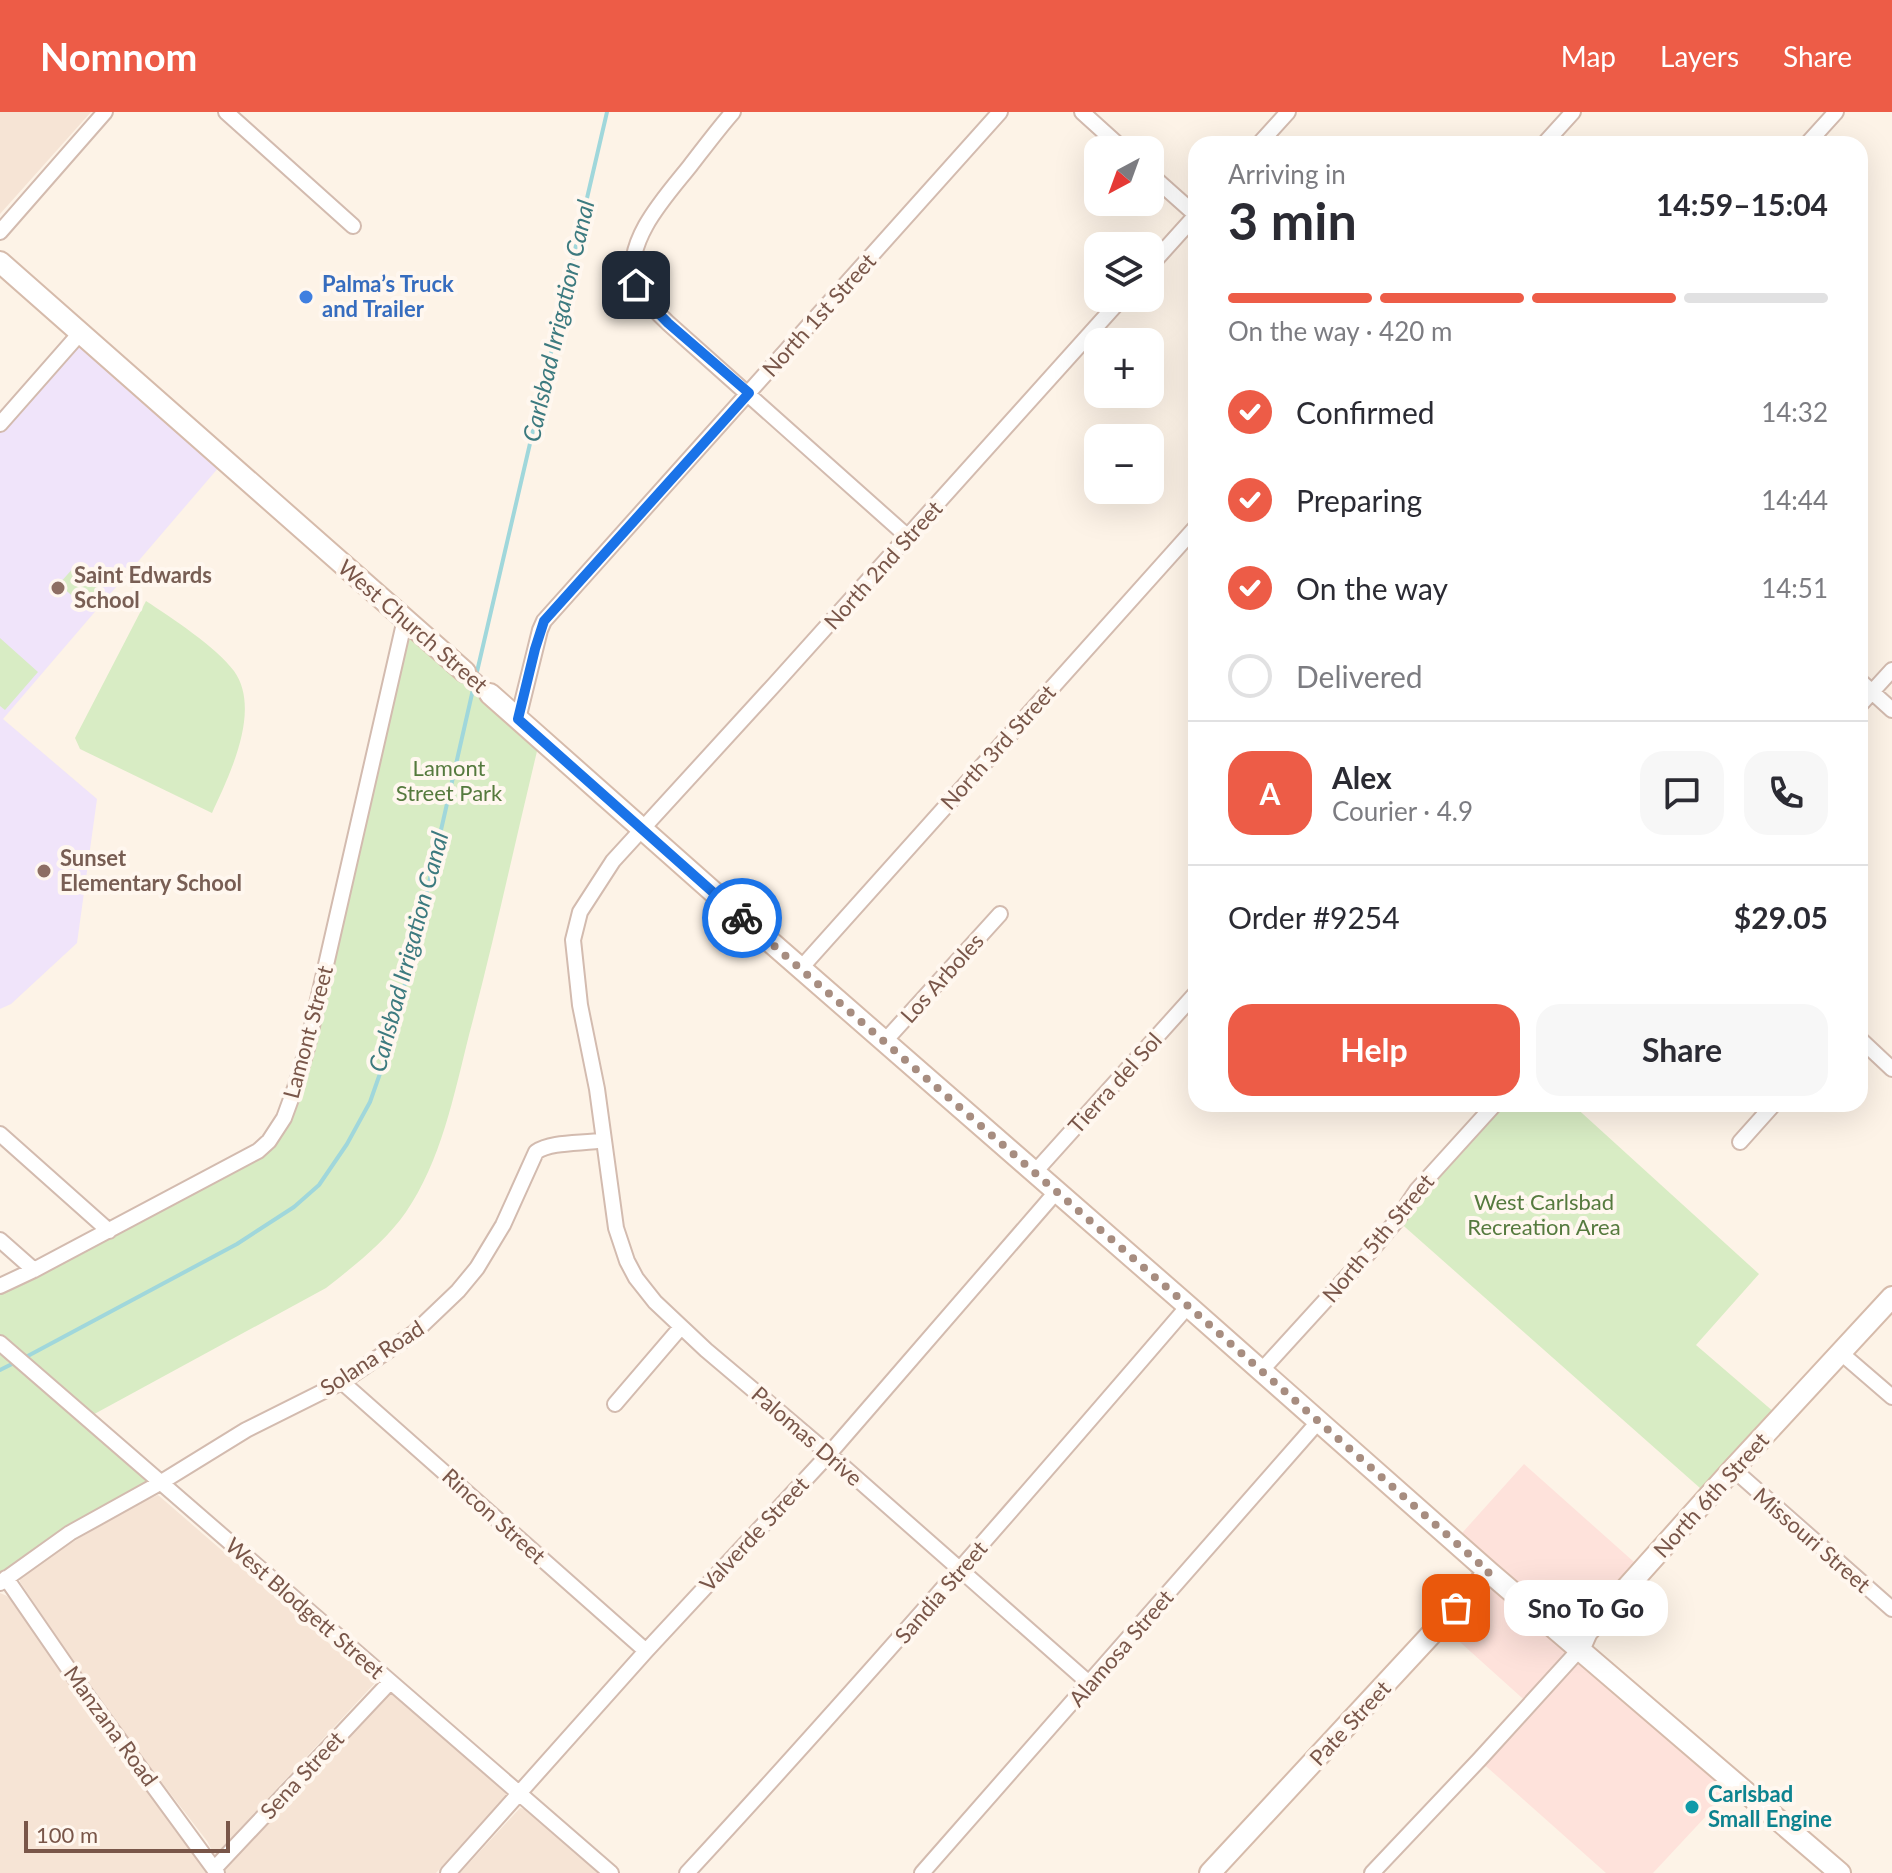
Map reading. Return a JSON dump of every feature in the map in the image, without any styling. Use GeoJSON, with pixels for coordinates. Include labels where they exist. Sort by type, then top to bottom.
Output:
{"type":"FeatureCollection","features":[{"type":"Feature","properties":{"kind":"street"},"geometry":{"type":"LineString","coordinates":[[0,232],[105,112]]}},
{"type":"Feature","properties":{"kind":"street"},"geometry":{"type":"LineString","coordinates":[[226,112],[353,226]]}},
{"type":"Feature","properties":{"kind":"street"},"geometry":{"type":"LineString","coordinates":[[733,112],[660,204],[644,230],[633,261],[636,285],[654,310],[908,537]]}},
{"type":"Feature","properties":{"kind":"street","name":"North 1st Street"},"geometry":{"type":"LineString","coordinates":[[518,719],[544,621],[1000,112]]}},
{"type":"Feature","properties":{"kind":"street"},"geometry":{"type":"LineString","coordinates":[[1082,112],[1109,136]]}},
{"type":"Feature","properties":{"kind":"street"},"geometry":{"type":"LineString","coordinates":[[1266,136],[1288,112]]}},
{"type":"Feature","properties":{"kind":"street"},"geometry":{"type":"LineString","coordinates":[[1551,136],[1573,112]]}},
{"type":"Feature","properties":{"kind":"street"},"geometry":{"type":"LineString","coordinates":[[1814,136],[1836,112]]}},
{"type":"Feature","properties":{"kind":"street"},"geometry":{"type":"LineString","coordinates":[[1164,186],[1188,208]]}},
{"type":"Feature","properties":{"kind":"street"},"geometry":{"type":"LineString","coordinates":[[1164,250],[1188,224]]}},
{"type":"Feature","properties":{"kind":"street","name":"West Church Street"},"geometry":{"type":"LineString","coordinates":[[0,262],[1489,1572],[1840,1873]]}},
{"type":"Feature","properties":{"kind":"street","name":"North 2nd Street"},"geometry":{"type":"LineString","coordinates":[[642,830],[1109,312]]}},
{"type":"Feature","properties":{"kind":"street"},"geometry":{"type":"LineString","coordinates":[[0,424],[81,332]]}},
{"type":"Feature","properties":{"kind":"street","name":"North 3rd Street"},"geometry":{"type":"LineString","coordinates":[[801,968],[1188,536]]}},
{"type":"Feature","properties":{"kind":"street","name":"Lamont Street"},"geometry":{"type":"LineString","coordinates":[[0,1286],[258,1151],[269,1141],[284,1118],[314,1020],[405,619]]}},
{"type":"Feature","properties":{"kind":"street"},"geometry":{"type":"LineString","coordinates":[[1868,696],[1892,670]]}},
{"type":"Feature","properties":{"kind":"street"},"geometry":{"type":"LineString","coordinates":[[1868,688],[1892,710]]}},
{"type":"Feature","properties":{"kind":"street"},"geometry":{"type":"LineString","coordinates":[[604,1140],[580,1005],[574,930],[584,903],[613,861],[642,830]]}},
{"type":"Feature","properties":{"kind":"street","name":"Los Arboles"},"geometry":{"type":"LineString","coordinates":[[884,1042],[1000,914]]}},
{"type":"Feature","properties":{"kind":"street","name":"Tierra del Sol"},"geometry":{"type":"LineString","coordinates":[[1034,1173],[1188,1002]]}},
{"type":"Feature","properties":{"kind":"street"},"geometry":{"type":"LineString","coordinates":[[1868,1046],[1892,1069]]}},
{"type":"Feature","properties":{"kind":"street","name":"North 5th Street"},"geometry":{"type":"LineString","coordinates":[[1261,1371],[1375,1246],[1417,1190],[1488,1112]]}},
{"type":"Feature","properties":{"kind":"street"},"geometry":{"type":"LineString","coordinates":[[1740,1142],[1767,1112]]}},
{"type":"Feature","properties":{"kind":"street"},"geometry":{"type":"LineString","coordinates":[[0,1134],[109,1231]]}},
{"type":"Feature","properties":{"kind":"street","name":"Palomas Drive"},"geometry":{"type":"LineString","coordinates":[[604,1140],[616,1228],[627,1261],[655,1302],[1090,1684]]}},
{"type":"Feature","properties":{"kind":"street","name":"Solana Road"},"geometry":{"type":"LineString","coordinates":[[3,1580],[70,1533],[246,1430],[342,1382],[414,1333],[477,1268],[493,1243],[536,1152],[555,1145],[604,1140]]}},
{"type":"Feature","properties":{"kind":"street","name":"Valverde Street"},"geometry":{"type":"LineString","coordinates":[[448,1873],[646,1651],[829,1454],[1056,1192]]}},
{"type":"Feature","properties":{"kind":"street"},"geometry":{"type":"LineString","coordinates":[[0,1240],[34,1270]]}},
{"type":"Feature","properties":{"kind":"street","name":"North 6th Street"},"geometry":{"type":"LineString","coordinates":[[1372,1873],[1579,1650],[1587,1632],[1892,1297]]}},
{"type":"Feature","properties":{"kind":"street","name":"Sandia Street"},"geometry":{"type":"LineString","coordinates":[[687,1873],[961,1570],[1188,1306]]}},
{"type":"Feature","properties":{"kind":"street"},"geometry":{"type":"LineString","coordinates":[[615,1404],[681,1327]]}},
{"type":"Feature","properties":{"kind":"street","name":"West Blodgett Street"},"geometry":{"type":"LineString","coordinates":[[5,1347],[611,1873]]}},
{"type":"Feature","properties":{"kind":"street"},"geometry":{"type":"LineString","coordinates":[[1841,1353],[1892,1397]]}},
{"type":"Feature","properties":{"kind":"street","name":"Rincon Street"},"geometry":{"type":"LineString","coordinates":[[342,1382],[646,1651]]}},
{"type":"Feature","properties":{"kind":"street","name":"Alamosa Street"},"geometry":{"type":"LineString","coordinates":[[922,1873],[1318,1422]]}},
{"type":"Feature","properties":{"kind":"street","name":"Missouri Street"},"geometry":{"type":"LineString","coordinates":[[1733,1469],[1892,1609]]}},
{"type":"Feature","properties":{"kind":"street","name":"Pate Street"},"geometry":{"type":"LineString","coordinates":[[1210,1873],[1489,1572]]}},
{"type":"Feature","properties":{"kind":"street","name":"Manzana Road"},"geometry":{"type":"LineString","coordinates":[[3,1580],[215,1871]]}},
{"type":"Feature","properties":{"kind":"street","name":"Sena Street"},"geometry":{"type":"LineString","coordinates":[[215,1871],[390,1682]]}},
{"type":"Feature","properties":{"kind":"shaded area"},"geometry":{"type":"Polygon","coordinates":[[[0,112],[91,112],[0,214],[0,112]]]}},
{"type":"Feature","properties":{"kind":"shaded area","name":"Saint Edwards School"},"geometry":{"type":"Polygon","coordinates":[[[81,332],[225,460],[3,719],[97,799],[77,943],[11,1004],[0,1009],[0,424],[81,332]]]}},
{"type":"Feature","properties":{"kind":"shaded area"},"geometry":{"type":"Polygon","coordinates":[[[1524,1464],[1643,1570],[1580,1650],[1736,1784],[1653,1873],[1606,1873],[1479,1760],[1530,1705],[1441,1625],[1489,1573],[1454,1542],[1524,1464]]]}},
{"type":"Feature","properties":{"kind":"shaded area"},"geometry":{"type":"Polygon","coordinates":[[[158,1495],[375,1683],[214,1854],[105,1709],[20,1582],[20,1577],[27,1570],[158,1495]]]}},
{"type":"Feature","properties":{"kind":"shaded area"},"geometry":{"type":"Polygon","coordinates":[[[0,1593],[12,1601],[207,1873],[0,1873],[0,1593]]]}},
{"type":"Feature","properties":{"kind":"shaded area"},"geometry":{"type":"Polygon","coordinates":[[[390,1692],[508,1795],[436,1873],[226,1873],[223,1868],[390,1692]]]}},
{"type":"Feature","properties":{"kind":"shaded area"},"geometry":{"type":"Polygon","coordinates":[[[520,1808],[525,1809],[601,1873],[460,1873],[520,1808]]]}},
{"type":"Feature","properties":{"kind":"green space"},"geometry":{"type":"Polygon","coordinates":[[[75,566],[106,593],[89,611],[59,584],[75,566]]]}},
{"type":"Feature","properties":{"kind":"green space"},"geometry":{"type":"Polygon","coordinates":[[[146,601],[216,652],[234,671],[242,687],[245,704],[240,743],[212,813],[80,749],[75,738],[146,601]]]}},
{"type":"Feature","properties":{"kind":"green space","name":"Lamont Street Park"},"geometry":{"type":"Polygon","coordinates":[[[405,619],[540,739],[458,1081],[428,1171],[406,1212],[389,1233],[326,1288],[87,1418],[160,1483],[0,1583],[0,1286],[237,1163],[284,1118],[405,619]]]}},
{"type":"Feature","properties":{"kind":"green space"},"geometry":{"type":"Polygon","coordinates":[[[0,638],[38,672],[5,710],[0,706],[0,638]]]}},
{"type":"Feature","properties":{"kind":"green space","name":"West Carlsbad Recreation Area"},"geometry":{"type":"Polygon","coordinates":[[[1488,1112],[1581,1112],[1759,1274],[1696,1345],[1781,1418],[1709,1496],[1397,1220],[1488,1112]]]}},
{"type":"Feature","properties":{"kind":"waterway","name":"Carlsbad Irrigation Canal"},"geometry":{"type":"LineString","coordinates":[[476,676],[607,112]]}},
{"type":"Feature","properties":{"kind":"waterway","name":"Carlsbad Irrigation Canal"},"geometry":{"type":"LineString","coordinates":[[24,1358],[237,1244],[294,1207],[319,1185],[347,1144],[370,1102],[390,1045],[474,685]]}},
{"type":"Feature","properties":{"kind":"waterway","name":"Carlsbad Irrigation Canal"},"geometry":{"type":"LineString","coordinates":[[0,1370],[16,1362]]}},
{"type":"Feature","properties":{"kind":"way so far"},"geometry":{"type":"LineString","coordinates":[[742,918],[1489,1572],[1456,1608]]}},
{"type":"Feature","properties":{"kind":"place","name":"Palma’s Truck and Trailer"},"geometry":{"type":"Point","coordinates":[306,297]}},
{"type":"Feature","properties":{"kind":"place","name":"Saint Edwards School"},"geometry":{"type":"Point","coordinates":[58,588]}},
{"type":"Feature","properties":{"kind":"place","name":"Sunset Elementary School"},"geometry":{"type":"Point","coordinates":[44,871]}},
{"type":"Feature","properties":{"kind":"place","name":"Sno To Go"},"geometry":{"type":"Point","coordinates":[1456,1608]}},
{"type":"Feature","properties":{"kind":"place","name":"Carlsbad Small Engine"},"geometry":{"type":"Point","coordinates":[1692,1807]}},
{"type":"Feature","properties":{"kind":"route"},"geometry":{"type":"LineString","coordinates":[[636,285],[654,310],[749,393],[544,621],[518,719],[742,918]]}}]}
